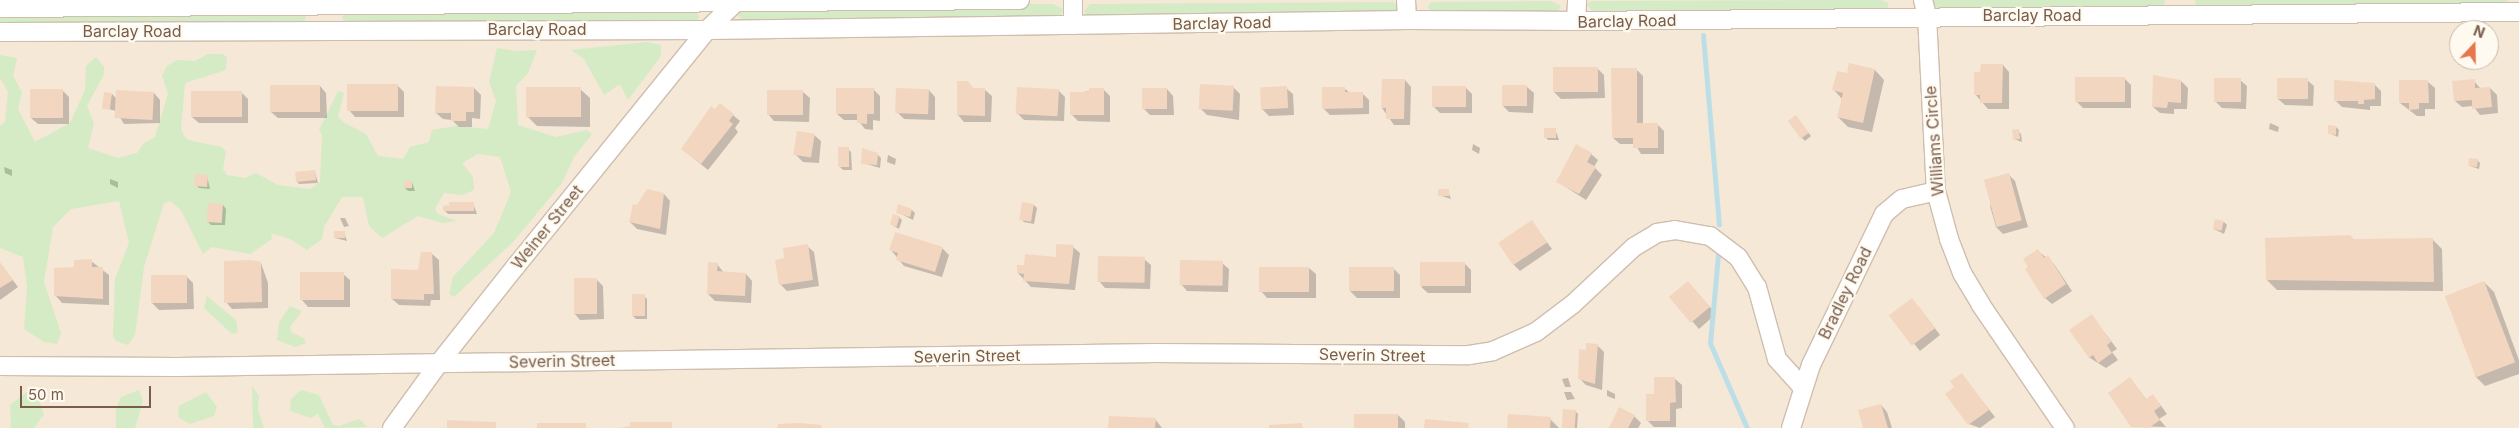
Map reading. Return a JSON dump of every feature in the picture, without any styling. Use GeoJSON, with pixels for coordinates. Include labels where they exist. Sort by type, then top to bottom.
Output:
{"type":"FeatureCollection","features":[{"type":"Feature","properties":{"kind":"street","name":"Barclay Road"},"geometry":{"type":"LineString","coordinates":[[0,8],[324,3],[1020,0]]}},
{"type":"Feature","properties":{"kind":"street"},"geometry":{"type":"LineString","coordinates":[[1073,0],[1073,25]]}},
{"type":"Feature","properties":{"kind":"street"},"geometry":{"type":"LineString","coordinates":[[1406,0],[1407,20]]}},
{"type":"Feature","properties":{"kind":"street"},"geometry":{"type":"LineString","coordinates":[[1576,22],[1577,0]]}},
{"type":"Feature","properties":{"kind":"street","name":"Weiner Street"},"geometry":{"type":"LineString","coordinates":[[392,428],[438,363],[707,30],[736,2]]}},
{"type":"Feature","properties":{"kind":"street"},"geometry":{"type":"LineString","coordinates":[[324,3],[325,30]]}},
{"type":"Feature","properties":{"kind":"street","name":"Barclay Road"},"geometry":{"type":"LineString","coordinates":[[0,32],[707,30],[1407,20],[1576,22],[1925,8],[2180,7],[2519,12]]}},
{"type":"Feature","properties":{"kind":"street","name":"Williams Circle"},"geometry":{"type":"LineString","coordinates":[[1925,8],[1936,191],[1962,273],[2065,428]]}},
{"type":"Feature","properties":{"kind":"street","name":"Bradley Road"},"geometry":{"type":"LineString","coordinates":[[1791,428],[1801,386],[1884,214],[1902,199],[1936,191]]}},
{"type":"Feature","properties":{"kind":"street","name":"Severin Street"},"geometry":{"type":"LineString","coordinates":[[0,366],[177,367],[1156,353],[1469,355],[1493,350],[1536,332],[1648,238],[1666,231],[1686,230],[1720,242],[1746,267],[1764,308],[1778,359],[1789,376],[1801,386]]}},
{"type":"Feature","properties":{"kind":"shaded area"},"geometry":{"type":"Polygon","coordinates":[[[0,0],[2519,0],[2519,428],[0,428],[0,0]]]}},
{"type":"Feature","properties":{"kind":"green space"},"geometry":{"type":"Polygon","coordinates":[[[1881,0],[1888,3],[1888,10],[1593,12],[1586,4],[1592,1],[1881,0]]]}},
{"type":"Feature","properties":{"kind":"green space"},"geometry":{"type":"Polygon","coordinates":[[[1933,0],[2164,0],[2165,2],[2163,7],[1932,11],[1933,0]]]}},
{"type":"Feature","properties":{"kind":"green space"},"geometry":{"type":"Polygon","coordinates":[[[2195,0],[2508,1],[2506,5],[2196,6],[2195,0]]]}},
{"type":"Feature","properties":{"kind":"green space"},"geometry":{"type":"Polygon","coordinates":[[[1551,1],[1561,6],[1557,13],[1431,12],[1428,7],[1430,3],[1437,2],[1551,1]]]}},
{"type":"Feature","properties":{"kind":"green space"},"geometry":{"type":"Polygon","coordinates":[[[1393,2],[1398,5],[1394,14],[1087,17],[1084,11],[1090,4],[1393,2]]]}},
{"type":"Feature","properties":{"kind":"green space"},"geometry":{"type":"Polygon","coordinates":[[[1053,4],[1063,9],[1061,15],[1054,17],[744,21],[738,16],[740,11],[1053,4]]]}},
{"type":"Feature","properties":{"kind":"green space"},"geometry":{"type":"Polygon","coordinates":[[[694,10],[699,16],[698,22],[348,24],[342,17],[345,13],[694,10]]]}},
{"type":"Feature","properties":{"kind":"green space"},"geometry":{"type":"Polygon","coordinates":[[[299,13],[306,16],[304,24],[0,27],[0,14],[299,13]]]}},
{"type":"Feature","properties":{"kind":"green space"},"geometry":{"type":"Polygon","coordinates":[[[647,42],[661,45],[661,56],[628,100],[620,84],[604,95],[584,59],[571,50],[647,42]]]}},
{"type":"Feature","properties":{"kind":"green space"},"geometry":{"type":"Polygon","coordinates":[[[497,48],[516,51],[537,50],[528,73],[516,86],[518,125],[556,137],[587,130],[592,134],[574,157],[562,183],[514,241],[454,297],[449,294],[453,277],[494,233],[511,192],[500,157],[478,154],[462,163],[473,177],[474,190],[463,195],[444,193],[435,209],[438,214],[457,221],[442,223],[418,216],[382,238],[369,226],[363,197],[342,197],[324,227],[322,239],[307,250],[290,239],[271,233],[272,239],[250,254],[212,247],[203,254],[181,210],[170,201],[164,203],[144,267],[135,335],[128,345],[116,341],[113,336],[115,279],[129,243],[119,201],[71,209],[53,227],[44,282],[61,333],[57,344],[44,342],[24,329],[27,287],[23,257],[0,248],[0,126],[5,122],[8,92],[0,78],[0,55],[17,58],[13,76],[22,92],[18,109],[35,142],[70,123],[85,90],[86,66],[96,57],[104,67],[104,74],[87,106],[94,123],[88,148],[118,158],[137,153],[144,143],[155,137],[168,94],[162,76],[167,66],[177,60],[195,61],[208,54],[222,54],[227,57],[226,70],[185,83],[181,129],[184,136],[188,140],[222,147],[226,152],[223,169],[227,175],[245,178],[256,173],[278,185],[310,189],[320,182],[322,135],[319,130],[338,91],[344,93],[338,117],[343,122],[366,134],[378,156],[403,159],[410,147],[429,142],[432,130],[456,126],[488,129],[496,101],[489,82],[497,48]]]}},
{"type":"Feature","properties":{"kind":"green space"},"geometry":{"type":"Polygon","coordinates":[[[207,296],[236,320],[238,332],[232,334],[204,308],[207,296]]]}},
{"type":"Feature","properties":{"kind":"green space"},"geometry":{"type":"Polygon","coordinates":[[[290,306],[302,311],[290,327],[292,333],[304,338],[306,343],[295,347],[277,340],[279,322],[290,306]]]}},
{"type":"Feature","properties":{"kind":"green space"},"geometry":{"type":"Polygon","coordinates":[[[252,386],[259,396],[258,409],[264,428],[253,428],[252,386]]]}},
{"type":"Feature","properties":{"kind":"green space"},"geometry":{"type":"Polygon","coordinates":[[[139,390],[143,401],[135,428],[116,428],[116,409],[121,397],[139,390]]]}},
{"type":"Feature","properties":{"kind":"green space"},"geometry":{"type":"Polygon","coordinates":[[[301,390],[319,395],[333,425],[339,426],[359,419],[368,427],[325,428],[318,414],[311,418],[290,411],[291,399],[301,390]]]}},
{"type":"Feature","properties":{"kind":"green space"},"geometry":{"type":"Polygon","coordinates":[[[28,391],[38,397],[44,414],[34,428],[11,428],[10,405],[28,391]]]}},
{"type":"Feature","properties":{"kind":"green space"},"geometry":{"type":"Polygon","coordinates":[[[206,392],[217,407],[214,416],[190,424],[178,417],[179,406],[206,392]]]}},
{"type":"Feature","properties":{"kind":"building"},"geometry":{"type":"Polygon","coordinates":[[[1849,63],[1875,69],[1863,123],[1837,117],[1843,93],[1832,90],[1837,71],[1847,73],[1849,63]]]}},
{"type":"Feature","properties":{"kind":"building"},"geometry":{"type":"Polygon","coordinates":[[[1981,64],[2003,64],[2002,103],[1980,103],[1980,95],[1974,95],[1974,72],[1980,72],[1981,64]]]}},
{"type":"Feature","properties":{"kind":"building"},"geometry":{"type":"Polygon","coordinates":[[[1553,67],[1598,67],[1598,92],[1553,92],[1553,67]]]}},
{"type":"Feature","properties":{"kind":"building"},"geometry":{"type":"Polygon","coordinates":[[[1611,68],[1637,68],[1637,123],[1658,123],[1658,148],[1633,148],[1633,138],[1612,138],[1611,68]]]}},
{"type":"Feature","properties":{"kind":"building"},"geometry":{"type":"Polygon","coordinates":[[[2153,75],[2181,80],[2181,103],[2168,102],[2167,108],[2152,107],[2153,75]]]}},
{"type":"Feature","properties":{"kind":"building"},"geometry":{"type":"Polygon","coordinates":[[[2075,77],[2125,77],[2125,102],[2075,102],[2075,77]]]}},
{"type":"Feature","properties":{"kind":"building"},"geometry":{"type":"Polygon","coordinates":[[[2214,78],[2241,78],[2241,102],[2214,102],[2214,78]]]}},
{"type":"Feature","properties":{"kind":"building"},"geometry":{"type":"Polygon","coordinates":[[[2277,78],[2308,78],[2308,99],[2277,99],[2277,78]]]}},
{"type":"Feature","properties":{"kind":"building"},"geometry":{"type":"Polygon","coordinates":[[[1382,79],[1405,79],[1404,119],[1386,119],[1386,108],[1381,108],[1382,79]]]}},
{"type":"Feature","properties":{"kind":"building"},"geometry":{"type":"Polygon","coordinates":[[[2475,79],[2475,88],[2490,87],[2492,107],[2472,109],[2472,100],[2454,101],[2452,81],[2475,79]]]}},
{"type":"Feature","properties":{"kind":"building"},"geometry":{"type":"Polygon","coordinates":[[[2334,80],[2375,83],[2375,99],[2364,100],[2364,104],[2358,104],[2358,101],[2334,101],[2334,80]]]}},
{"type":"Feature","properties":{"kind":"building"},"geometry":{"type":"Polygon","coordinates":[[[2399,80],[2428,80],[2429,103],[2419,103],[2419,109],[2409,110],[2409,103],[2399,103],[2399,80]]]}},
{"type":"Feature","properties":{"kind":"building"},"geometry":{"type":"Polygon","coordinates":[[[957,81],[968,81],[973,88],[985,88],[985,116],[957,115],[957,81]]]}},
{"type":"Feature","properties":{"kind":"building"},"geometry":{"type":"Polygon","coordinates":[[[347,84],[398,84],[398,111],[347,111],[347,84]]]}},
{"type":"Feature","properties":{"kind":"building"},"geometry":{"type":"Polygon","coordinates":[[[1200,84],[1234,86],[1233,111],[1199,109],[1200,84]]]}},
{"type":"Feature","properties":{"kind":"building"},"geometry":{"type":"Polygon","coordinates":[[[270,85],[320,85],[320,112],[270,112],[270,85]]]}},
{"type":"Feature","properties":{"kind":"building"},"geometry":{"type":"Polygon","coordinates":[[[1502,85],[1527,85],[1527,106],[1502,106],[1502,85]]]}},
{"type":"Feature","properties":{"kind":"building"},"geometry":{"type":"Polygon","coordinates":[[[436,86],[474,87],[474,112],[466,112],[466,121],[451,121],[451,113],[435,113],[436,86]]]}},
{"type":"Feature","properties":{"kind":"building"},"geometry":{"type":"Polygon","coordinates":[[[1287,86],[1288,108],[1261,109],[1260,87],[1287,86]]]}},
{"type":"Feature","properties":{"kind":"building"},"geometry":{"type":"Polygon","coordinates":[[[1432,86],[1466,86],[1466,107],[1432,107],[1432,86]]]}},
{"type":"Feature","properties":{"kind":"building"},"geometry":{"type":"Polygon","coordinates":[[[526,87],[581,87],[581,117],[526,117],[526,87]]]}},
{"type":"Feature","properties":{"kind":"building"},"geometry":{"type":"Polygon","coordinates":[[[1017,87],[1059,89],[1058,116],[1016,114],[1017,87]]]}},
{"type":"Feature","properties":{"kind":"building"},"geometry":{"type":"Polygon","coordinates":[[[1322,87],[1345,87],[1345,92],[1363,92],[1363,108],[1322,109],[1322,87]]]}},
{"type":"Feature","properties":{"kind":"building"},"geometry":{"type":"Polygon","coordinates":[[[836,88],[874,88],[874,114],[867,114],[867,124],[857,123],[857,114],[836,114],[836,88]]]}},
{"type":"Feature","properties":{"kind":"building"},"geometry":{"type":"Polygon","coordinates":[[[896,88],[929,89],[928,114],[895,113],[896,88]]]}},
{"type":"Feature","properties":{"kind":"building"},"geometry":{"type":"Polygon","coordinates":[[[1089,88],[1104,88],[1104,115],[1070,115],[1070,92],[1089,92],[1089,88]]]}},
{"type":"Feature","properties":{"kind":"building"},"geometry":{"type":"Polygon","coordinates":[[[1142,88],[1167,88],[1167,109],[1142,109],[1142,88]]]}},
{"type":"Feature","properties":{"kind":"building"},"geometry":{"type":"Polygon","coordinates":[[[30,89],[63,89],[63,118],[30,118],[30,89]]]}},
{"type":"Feature","properties":{"kind":"building"},"geometry":{"type":"Polygon","coordinates":[[[116,90],[154,92],[152,120],[115,118],[116,90]]]}},
{"type":"Feature","properties":{"kind":"building"},"geometry":{"type":"Polygon","coordinates":[[[767,90],[803,90],[803,115],[767,115],[767,90]]]}},
{"type":"Feature","properties":{"kind":"building"},"geometry":{"type":"Polygon","coordinates":[[[191,91],[242,91],[242,117],[191,117],[191,91]]]}},
{"type":"Feature","properties":{"kind":"building"},"geometry":{"type":"Polygon","coordinates":[[[104,92],[112,93],[110,110],[102,109],[104,92]]]}},
{"type":"Feature","properties":{"kind":"building"},"geometry":{"type":"Polygon","coordinates":[[[720,103],[734,114],[729,121],[733,124],[701,164],[681,149],[711,106],[715,109],[720,103]]]}},
{"type":"Feature","properties":{"kind":"building"},"geometry":{"type":"Polygon","coordinates":[[[1796,115],[1809,133],[1801,139],[1788,121],[1796,115]]]}},
{"type":"Feature","properties":{"kind":"building"},"geometry":{"type":"Polygon","coordinates":[[[2328,125],[2336,126],[2336,135],[2328,134],[2328,125]]]}},
{"type":"Feature","properties":{"kind":"building"},"geometry":{"type":"Polygon","coordinates":[[[1544,128],[1556,128],[1556,138],[1544,138],[1544,128]]]}},
{"type":"Feature","properties":{"kind":"building"},"geometry":{"type":"Polygon","coordinates":[[[2019,129],[2020,139],[2013,140],[2012,130],[2019,129]]]}},
{"type":"Feature","properties":{"kind":"building"},"geometry":{"type":"Polygon","coordinates":[[[797,131],[815,134],[811,158],[793,155],[797,131]]]}},
{"type":"Feature","properties":{"kind":"building"},"geometry":{"type":"Polygon","coordinates":[[[1576,144],[1592,153],[1587,162],[1596,167],[1579,194],[1556,182],[1576,144]]]}},
{"type":"Feature","properties":{"kind":"building"},"geometry":{"type":"Polygon","coordinates":[[[838,147],[849,147],[849,167],[838,167],[838,147]]]}},
{"type":"Feature","properties":{"kind":"building"},"geometry":{"type":"Polygon","coordinates":[[[862,148],[878,153],[877,165],[861,164],[862,148]]]}},
{"type":"Feature","properties":{"kind":"building"},"geometry":{"type":"Polygon","coordinates":[[[2469,158],[2478,159],[2477,167],[2468,166],[2469,158]]]}},
{"type":"Feature","properties":{"kind":"building"},"geometry":{"type":"Polygon","coordinates":[[[315,170],[316,180],[296,182],[295,172],[315,170]]]}},
{"type":"Feature","properties":{"kind":"building"},"geometry":{"type":"Polygon","coordinates":[[[2009,173],[2022,220],[1997,227],[1984,180],[2009,173]]]}},
{"type":"Feature","properties":{"kind":"building"},"geometry":{"type":"Polygon","coordinates":[[[195,174],[208,175],[207,187],[194,186],[195,174]]]}},
{"type":"Feature","properties":{"kind":"building"},"geometry":{"type":"Polygon","coordinates":[[[404,181],[412,181],[412,188],[404,188],[404,181]]]}},
{"type":"Feature","properties":{"kind":"building"},"geometry":{"type":"Polygon","coordinates":[[[647,189],[664,193],[660,229],[629,222],[633,204],[637,205],[647,189]]]}},
{"type":"Feature","properties":{"kind":"building"},"geometry":{"type":"Polygon","coordinates":[[[1438,189],[1449,189],[1449,196],[1438,196],[1438,189]]]}},
{"type":"Feature","properties":{"kind":"building"},"geometry":{"type":"Polygon","coordinates":[[[449,202],[474,202],[474,211],[443,211],[443,206],[449,205],[449,202]]]}},
{"type":"Feature","properties":{"kind":"building"},"geometry":{"type":"Polygon","coordinates":[[[1022,202],[1034,204],[1031,222],[1019,220],[1022,202]]]}},
{"type":"Feature","properties":{"kind":"building"},"geometry":{"type":"Polygon","coordinates":[[[208,203],[223,204],[222,223],[207,222],[208,203]]]}},
{"type":"Feature","properties":{"kind":"building"},"geometry":{"type":"Polygon","coordinates":[[[898,204],[912,209],[910,217],[896,213],[898,204]]]}},
{"type":"Feature","properties":{"kind":"building"},"geometry":{"type":"Polygon","coordinates":[[[893,214],[900,216],[897,227],[890,225],[893,214]]]}},
{"type":"Feature","properties":{"kind":"building"},"geometry":{"type":"Polygon","coordinates":[[[2215,219],[2224,221],[2222,231],[2213,229],[2215,219]]]}},
{"type":"Feature","properties":{"kind":"building"},"geometry":{"type":"Polygon","coordinates":[[[1532,220],[1547,242],[1513,265],[1498,243],[1532,220]]]}},
{"type":"Feature","properties":{"kind":"building"},"geometry":{"type":"Polygon","coordinates":[[[334,231],[345,231],[345,238],[334,238],[334,231]]]}},
{"type":"Feature","properties":{"kind":"building"},"geometry":{"type":"Polygon","coordinates":[[[895,232],[943,247],[935,272],[896,260],[898,253],[889,250],[895,232]]]}},
{"type":"Feature","properties":{"kind":"building"},"geometry":{"type":"Polygon","coordinates":[[[2351,235],[2352,239],[2433,238],[2434,282],[2266,280],[2265,238],[2351,235]]]}},
{"type":"Feature","properties":{"kind":"building"},"geometry":{"type":"Polygon","coordinates":[[[808,244],[813,280],[779,285],[775,260],[784,258],[783,248],[808,244]]]}},
{"type":"Feature","properties":{"kind":"building"},"geometry":{"type":"Polygon","coordinates":[[[1056,244],[1074,245],[1069,284],[1023,281],[1024,274],[1017,273],[1017,265],[1024,265],[1025,254],[1056,257],[1056,244]]]}},
{"type":"Feature","properties":{"kind":"building"},"geometry":{"type":"Polygon","coordinates":[[[2038,249],[2044,258],[2048,255],[2066,284],[2044,299],[2025,269],[2028,267],[2023,259],[2038,249]]]}},
{"type":"Feature","properties":{"kind":"building"},"geometry":{"type":"Polygon","coordinates":[[[421,252],[432,252],[434,294],[424,294],[424,300],[391,299],[391,269],[418,270],[421,252]]]}},
{"type":"Feature","properties":{"kind":"building"},"geometry":{"type":"Polygon","coordinates":[[[1098,256],[1145,257],[1145,283],[1098,282],[1098,256]]]}},
{"type":"Feature","properties":{"kind":"building"},"geometry":{"type":"Polygon","coordinates":[[[92,259],[92,267],[103,267],[103,299],[54,296],[54,268],[74,267],[74,260],[92,259]]]}},
{"type":"Feature","properties":{"kind":"building"},"geometry":{"type":"Polygon","coordinates":[[[251,260],[261,262],[262,302],[224,303],[224,261],[251,260]]]}},
{"type":"Feature","properties":{"kind":"building"},"geometry":{"type":"Polygon","coordinates":[[[1180,260],[1223,261],[1223,286],[1180,285],[1180,260]]]}},
{"type":"Feature","properties":{"kind":"building"},"geometry":{"type":"Polygon","coordinates":[[[708,262],[718,263],[717,271],[746,273],[745,296],[707,294],[708,262]]]}},
{"type":"Feature","properties":{"kind":"building"},"geometry":{"type":"Polygon","coordinates":[[[1420,262],[1465,262],[1465,286],[1420,286],[1420,262]]]}},
{"type":"Feature","properties":{"kind":"building"},"geometry":{"type":"Polygon","coordinates":[[[0,263],[13,280],[0,288],[0,263]]]}},
{"type":"Feature","properties":{"kind":"building"},"geometry":{"type":"Polygon","coordinates":[[[1259,267],[1309,267],[1309,292],[1259,292],[1259,267]]]}},
{"type":"Feature","properties":{"kind":"building"},"geometry":{"type":"Polygon","coordinates":[[[1349,267],[1394,267],[1394,291],[1349,291],[1349,267]]]}},
{"type":"Feature","properties":{"kind":"building"},"geometry":{"type":"Polygon","coordinates":[[[300,272],[344,272],[344,300],[300,300],[300,272]]]}},
{"type":"Feature","properties":{"kind":"building"},"geometry":{"type":"Polygon","coordinates":[[[151,275],[187,275],[187,303],[151,303],[151,275]]]}},
{"type":"Feature","properties":{"kind":"building"},"geometry":{"type":"Polygon","coordinates":[[[574,278],[597,278],[597,314],[574,314],[574,278]]]}},
{"type":"Feature","properties":{"kind":"building"},"geometry":{"type":"Polygon","coordinates":[[[1688,281],[1710,307],[1691,323],[1669,297],[1688,281]]]}},
{"type":"Feature","properties":{"kind":"building"},"geometry":{"type":"Polygon","coordinates":[[[2484,281],[2515,362],[2476,377],[2445,296],[2484,281]]]}},
{"type":"Feature","properties":{"kind":"building"},"geometry":{"type":"Polygon","coordinates":[[[632,294],[645,294],[645,316],[632,316],[632,294]]]}},
{"type":"Feature","properties":{"kind":"building"},"geometry":{"type":"Polygon","coordinates":[[[1912,298],[1935,328],[1912,346],[1889,315],[1912,298]]]}},
{"type":"Feature","properties":{"kind":"building"},"geometry":{"type":"Polygon","coordinates":[[[2092,314],[2111,342],[2107,345],[2112,353],[2098,363],[2093,355],[2089,358],[2069,330],[2092,314]]]}},
{"type":"Feature","properties":{"kind":"building"},"geometry":{"type":"Polygon","coordinates":[[[1586,343],[1598,344],[1595,384],[1578,379],[1579,349],[1586,350],[1586,343]]]}},
{"type":"Feature","properties":{"kind":"building"},"geometry":{"type":"Polygon","coordinates":[[[1962,373],[1989,410],[1968,425],[1945,394],[1954,387],[1950,381],[1962,373]]]}},
{"type":"Feature","properties":{"kind":"building"},"geometry":{"type":"Polygon","coordinates":[[[1654,377],[1675,377],[1676,402],[1670,403],[1670,421],[1646,421],[1646,394],[1654,394],[1654,377]]]}},
{"type":"Feature","properties":{"kind":"building"},"geometry":{"type":"Polygon","coordinates":[[[2130,377],[2146,399],[2153,394],[2161,406],[2154,411],[2160,420],[2149,428],[2131,427],[2108,393],[2130,377]]]}},
{"type":"Feature","properties":{"kind":"building"},"geometry":{"type":"Polygon","coordinates":[[[1881,404],[1888,428],[1863,428],[1858,410],[1881,404]]]}},
{"type":"Feature","properties":{"kind":"building"},"geometry":{"type":"Polygon","coordinates":[[[1619,407],[1635,415],[1628,428],[1609,428],[1619,407]]]}},
{"type":"Feature","properties":{"kind":"building"},"geometry":{"type":"Polygon","coordinates":[[[1563,409],[1576,410],[1575,428],[1562,428],[1563,409]]]}},
{"type":"Feature","properties":{"kind":"building"},"geometry":{"type":"Polygon","coordinates":[[[1354,414],[1398,414],[1398,428],[1354,428],[1354,414]]]}},
{"type":"Feature","properties":{"kind":"building"},"geometry":{"type":"Polygon","coordinates":[[[1508,414],[1551,417],[1550,428],[1507,428],[1508,414]]]}},
{"type":"Feature","properties":{"kind":"building"},"geometry":{"type":"Polygon","coordinates":[[[1109,416],[1156,418],[1155,428],[1108,428],[1109,416]]]}},
{"type":"Feature","properties":{"kind":"building"},"geometry":{"type":"Polygon","coordinates":[[[1425,419],[1469,423],[1468,428],[1424,428],[1425,419]]]}},
{"type":"Feature","properties":{"kind":"building"},"geometry":{"type":"Polygon","coordinates":[[[447,420],[496,422],[496,428],[447,428],[447,420]]]}},
{"type":"Feature","properties":{"kind":"building"},"geometry":{"type":"Polygon","coordinates":[[[630,422],[672,422],[672,428],[619,428],[630,426],[630,422]]]}},
{"type":"Feature","properties":{"kind":"building"},"geometry":{"type":"Polygon","coordinates":[[[537,423],[586,423],[586,428],[537,428],[537,423]]]}},
{"type":"Feature","properties":{"kind":"building"},"geometry":{"type":"Polygon","coordinates":[[[1302,423],[1303,428],[1269,428],[1269,425],[1302,423]]]}},
{"type":"Feature","properties":{"kind":"building"},"geometry":{"type":"Polygon","coordinates":[[[778,424],[822,425],[821,428],[777,428],[778,424]]]}},
{"type":"Feature","properties":{"kind":"waterway"},"geometry":{"type":"LineString","coordinates":[[1703,35],[1719,224]]}},
{"type":"Feature","properties":{"kind":"waterway"},"geometry":{"type":"LineString","coordinates":[[1718,254],[1710,343],[1747,428]]}}]}
